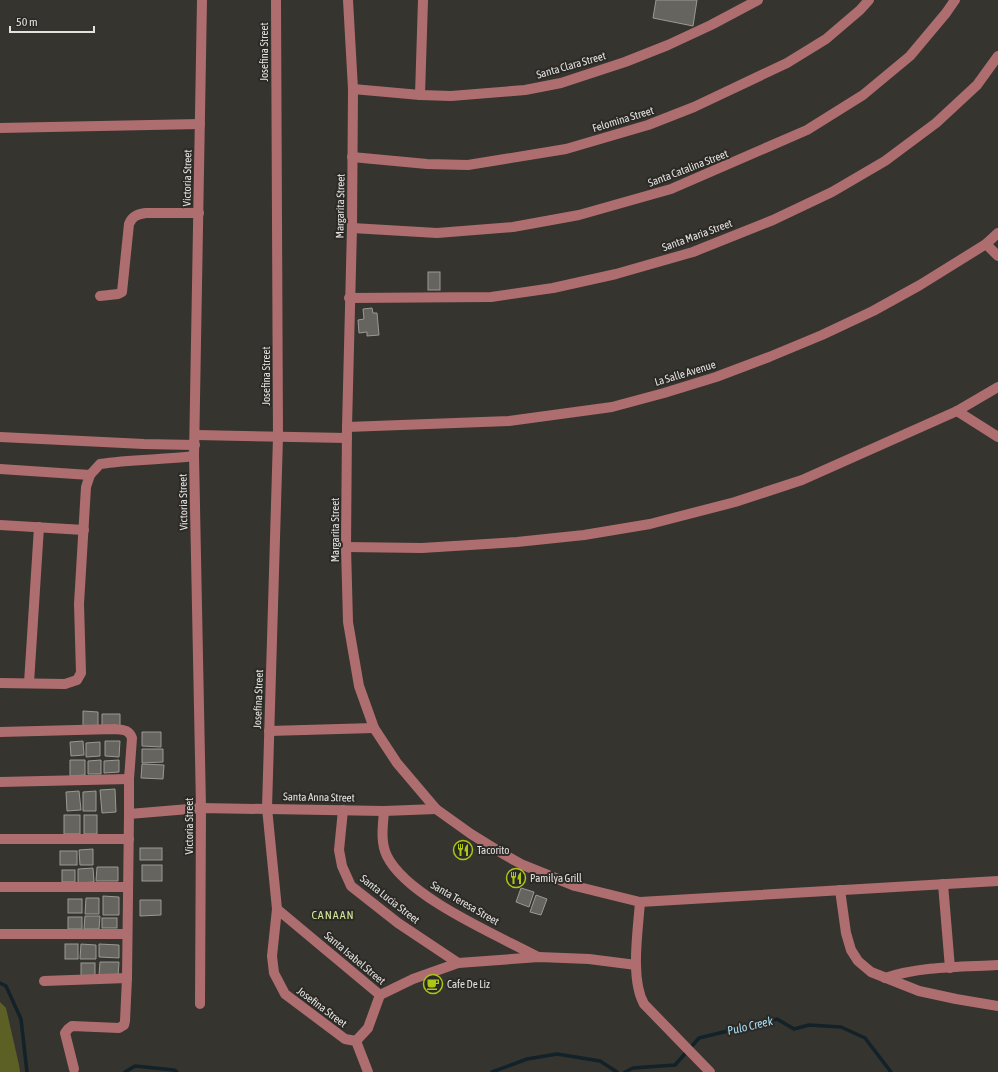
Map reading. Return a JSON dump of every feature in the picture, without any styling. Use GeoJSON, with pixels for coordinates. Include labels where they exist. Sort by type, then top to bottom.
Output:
{"type":"FeatureCollection","features":[{"type":"Feature","properties":{"kind":"street","name":"Victoria Street"},"geometry":{"type":"LineString","coordinates":[[200,1004],[201,808],[194,456],[202,0]]}},
{"type":"Feature","properties":{"kind":"street","name":"Josefina Street"},"geometry":{"type":"LineString","coordinates":[[276,0],[278,437],[267,808],[277,909],[272,956],[274,973],[285,994],[345,1039],[356,1041]]}},
{"type":"Feature","properties":{"kind":"street","name":"Margarita Street"},"geometry":{"type":"LineString","coordinates":[[348,0],[353,88],[352,228],[349,298],[347,427],[346,547],[348,622],[359,686],[374,728],[397,763],[436,809],[471,834],[523,865],[575,886],[640,902],[998,881]]}},
{"type":"Feature","properties":{"kind":"street"},"geometry":{"type":"LineString","coordinates":[[420,95],[423,0]]}},
{"type":"Feature","properties":{"kind":"street","name":"Santa Clara Street"},"geometry":{"type":"LineString","coordinates":[[353,88],[420,95],[451,96],[525,90],[561,83],[625,62],[668,45],[711,25],[758,0]]}},
{"type":"Feature","properties":{"kind":"street","name":"Felomina Street"},"geometry":{"type":"LineString","coordinates":[[352,157],[427,164],[468,165],[566,149],[648,125],[694,107],[787,63],[826,39],[870,0]]}},
{"type":"Feature","properties":{"kind":"street","name":"Santa Catalina Street"},"geometry":{"type":"LineString","coordinates":[[352,228],[437,233],[513,227],[579,215],[671,189],[807,130],[863,95],[910,56],[955,0]]}},
{"type":"Feature","properties":{"kind":"street","name":"Santa Maria Street"},"geometry":{"type":"LineString","coordinates":[[349,298],[491,297],[553,288],[616,274],[693,252],[774,220],[832,192],[885,161],[936,123],[977,85],[998,56]]}},
{"type":"Feature","properties":{"kind":"street"},"geometry":{"type":"LineString","coordinates":[[0,128],[200,124]]}},
{"type":"Feature","properties":{"kind":"street"},"geometry":{"type":"LineString","coordinates":[[100,296],[118,294],[122,292],[129,224],[132,218],[146,213],[199,213]]}},
{"type":"Feature","properties":{"kind":"street","name":"La Salle Avenue"},"geometry":{"type":"LineString","coordinates":[[347,427],[509,421],[612,407],[664,393],[716,377],[822,335],[880,307],[920,285],[986,244],[998,233]]}},
{"type":"Feature","properties":{"kind":"street"},"geometry":{"type":"LineString","coordinates":[[986,244],[998,256]]}},
{"type":"Feature","properties":{"kind":"street"},"geometry":{"type":"LineString","coordinates":[[346,547],[422,548],[517,542],[584,535],[650,524],[735,502],[802,480],[957,411],[998,387]]}},
{"type":"Feature","properties":{"kind":"street"},"geometry":{"type":"LineString","coordinates":[[957,411],[998,437]]}},
{"type":"Feature","properties":{"kind":"street"},"geometry":{"type":"LineString","coordinates":[[0,437],[144,444],[195,440],[278,437],[347,438]]}},
{"type":"Feature","properties":{"kind":"street"},"geometry":{"type":"LineString","coordinates":[[0,683],[65,684],[77,680],[81,673],[79,604],[86,487],[90,475],[100,464],[116,461],[194,456]]}},
{"type":"Feature","properties":{"kind":"street"},"geometry":{"type":"LineString","coordinates":[[0,469],[90,475]]}},
{"type":"Feature","properties":{"kind":"street"},"geometry":{"type":"LineString","coordinates":[[0,525],[84,530]]}},
{"type":"Feature","properties":{"kind":"street"},"geometry":{"type":"LineString","coordinates":[[29,683],[39,527]]}},
{"type":"Feature","properties":{"kind":"street"},"geometry":{"type":"LineString","coordinates":[[269,731],[374,728]]}},
{"type":"Feature","properties":{"kind":"street"},"geometry":{"type":"LineString","coordinates":[[0,732],[114,729],[127,731],[132,738],[129,779],[127,978],[125,1021],[124,1025],[119,1028],[72,1026],[68,1029],[66,1033],[74,1069]]}},
{"type":"Feature","properties":{"kind":"street"},"geometry":{"type":"LineString","coordinates":[[0,782],[129,779]]}},
{"type":"Feature","properties":{"kind":"street","name":"Santa Anna Street"},"geometry":{"type":"LineString","coordinates":[[129,814],[201,808],[384,811],[436,809]]}},
{"type":"Feature","properties":{"kind":"street","name":"Santa Lucia Street"},"geometry":{"type":"LineString","coordinates":[[343,810],[339,850],[342,866],[351,886],[398,923],[458,963]]}},
{"type":"Feature","properties":{"kind":"street","name":"Santa Teresa Street"},"geometry":{"type":"LineString","coordinates":[[384,811],[382,838],[386,855],[396,870],[417,888],[440,904],[539,957]]}},
{"type":"Feature","properties":{"kind":"street"},"geometry":{"type":"LineString","coordinates":[[0,839],[129,839]]}},
{"type":"Feature","properties":{"kind":"street"},"geometry":{"type":"LineString","coordinates":[[943,884],[950,968]]}},
{"type":"Feature","properties":{"kind":"street"},"geometry":{"type":"LineString","coordinates":[[0,887],[128,887]]}},
{"type":"Feature","properties":{"kind":"street"},"geometry":{"type":"LineString","coordinates":[[840,890],[846,933],[851,950],[858,961],[871,972],[919,991],[962,1001],[998,1006]]}},
{"type":"Feature","properties":{"kind":"street"},"geometry":{"type":"LineString","coordinates":[[640,902],[636,965],[639,996],[644,1004],[710,1072]]}},
{"type":"Feature","properties":{"kind":"street","name":"Santa Isabel Street"},"geometry":{"type":"LineString","coordinates":[[277,909],[380,995]]}},
{"type":"Feature","properties":{"kind":"street"},"geometry":{"type":"LineString","coordinates":[[0,934],[127,934]]}},
{"type":"Feature","properties":{"kind":"street"},"geometry":{"type":"LineString","coordinates":[[368,1072],[356,1041],[368,1028],[380,995],[413,979],[458,963],[539,957],[590,959],[636,965]]}},
{"type":"Feature","properties":{"kind":"street"},"geometry":{"type":"LineString","coordinates":[[885,978],[911,971],[998,965]]}},
{"type":"Feature","properties":{"kind":"street"},"geometry":{"type":"LineString","coordinates":[[44,981],[127,978]]}},
{"type":"Feature","properties":{"kind":"green space"},"geometry":{"type":"Polygon","coordinates":[[[0,1002],[6,1008],[20,1072],[0,1072],[0,1002]]]}},
{"type":"Feature","properties":{"kind":"building"},"geometry":{"type":"Polygon","coordinates":[[[656,0],[697,0],[693,26],[653,18],[656,0]]]}},
{"type":"Feature","properties":{"kind":"building"},"geometry":{"type":"Polygon","coordinates":[[[428,272],[440,272],[440,290],[428,290],[428,272]]]}},
{"type":"Feature","properties":{"kind":"building"},"geometry":{"type":"Polygon","coordinates":[[[372,308],[373,313],[377,313],[379,335],[367,336],[367,332],[359,333],[358,320],[364,319],[363,309],[372,308]]]}},
{"type":"Feature","properties":{"kind":"building"},"geometry":{"type":"Polygon","coordinates":[[[83,711],[98,712],[98,727],[83,726],[83,711]]]}},
{"type":"Feature","properties":{"kind":"building"},"geometry":{"type":"Polygon","coordinates":[[[102,714],[120,714],[120,726],[102,727],[102,714]]]}},
{"type":"Feature","properties":{"kind":"building"},"geometry":{"type":"Polygon","coordinates":[[[142,732],[161,732],[161,747],[142,746],[142,732]]]}},
{"type":"Feature","properties":{"kind":"building"},"geometry":{"type":"Polygon","coordinates":[[[83,741],[84,755],[71,756],[70,742],[83,741]]]}},
{"type":"Feature","properties":{"kind":"building"},"geometry":{"type":"Polygon","coordinates":[[[105,741],[120,741],[119,757],[105,756],[105,741]]]}},
{"type":"Feature","properties":{"kind":"building"},"geometry":{"type":"Polygon","coordinates":[[[100,742],[100,756],[86,757],[86,743],[100,742]]]}},
{"type":"Feature","properties":{"kind":"building"},"geometry":{"type":"Polygon","coordinates":[[[142,749],[163,749],[163,762],[142,763],[142,749]]]}},
{"type":"Feature","properties":{"kind":"building"},"geometry":{"type":"Polygon","coordinates":[[[70,760],[85,760],[85,775],[70,776],[70,760]]]}},
{"type":"Feature","properties":{"kind":"building"},"geometry":{"type":"Polygon","coordinates":[[[101,760],[101,774],[88,774],[88,761],[101,760]]]}},
{"type":"Feature","properties":{"kind":"building"},"geometry":{"type":"Polygon","coordinates":[[[119,760],[119,772],[104,773],[104,761],[119,760]]]}},
{"type":"Feature","properties":{"kind":"building"},"geometry":{"type":"Polygon","coordinates":[[[142,764],[164,765],[163,779],[141,778],[142,764]]]}},
{"type":"Feature","properties":{"kind":"building"},"geometry":{"type":"Polygon","coordinates":[[[115,789],[116,812],[102,813],[100,790],[115,789]]]}},
{"type":"Feature","properties":{"kind":"building"},"geometry":{"type":"Polygon","coordinates":[[[79,791],[81,810],[67,811],[66,792],[79,791]]]}},
{"type":"Feature","properties":{"kind":"building"},"geometry":{"type":"Polygon","coordinates":[[[96,791],[96,811],[83,811],[83,792],[96,791]]]}},
{"type":"Feature","properties":{"kind":"building"},"geometry":{"type":"Polygon","coordinates":[[[64,815],[80,815],[80,834],[64,834],[64,815]]]}},
{"type":"Feature","properties":{"kind":"building"},"geometry":{"type":"Polygon","coordinates":[[[84,815],[97,815],[97,834],[84,834],[84,815]]]}},
{"type":"Feature","properties":{"kind":"building"},"geometry":{"type":"Polygon","coordinates":[[[140,848],[162,848],[162,860],[140,860],[140,848]]]}},
{"type":"Feature","properties":{"kind":"building"},"geometry":{"type":"Polygon","coordinates":[[[93,849],[93,865],[80,865],[79,850],[93,849]]]}},
{"type":"Feature","properties":{"kind":"building"},"geometry":{"type":"Polygon","coordinates":[[[60,851],[77,851],[77,865],[60,865],[60,851]]]}},
{"type":"Feature","properties":{"kind":"building"},"geometry":{"type":"Polygon","coordinates":[[[142,865],[162,865],[162,881],[142,881],[142,865]]]}},
{"type":"Feature","properties":{"kind":"building"},"geometry":{"type":"Polygon","coordinates":[[[97,867],[118,867],[118,881],[96,881],[97,867]]]}},
{"type":"Feature","properties":{"kind":"building"},"geometry":{"type":"Polygon","coordinates":[[[93,868],[94,882],[78,883],[78,869],[93,868]]]}},
{"type":"Feature","properties":{"kind":"building"},"geometry":{"type":"Polygon","coordinates":[[[62,870],[75,870],[75,882],[62,882],[62,870]]]}},
{"type":"Feature","properties":{"kind":"building"},"geometry":{"type":"Polygon","coordinates":[[[521,888],[534,892],[529,907],[516,902],[521,888]]]}},
{"type":"Feature","properties":{"kind":"building"},"geometry":{"type":"Polygon","coordinates":[[[536,895],[547,899],[541,915],[530,912],[536,895]]]}},
{"type":"Feature","properties":{"kind":"building"},"geometry":{"type":"Polygon","coordinates":[[[103,896],[119,897],[119,915],[103,915],[103,896]]]}},
{"type":"Feature","properties":{"kind":"building"},"geometry":{"type":"Polygon","coordinates":[[[86,898],[99,898],[99,914],[85,914],[86,898]]]}},
{"type":"Feature","properties":{"kind":"building"},"geometry":{"type":"Polygon","coordinates":[[[68,899],[82,899],[82,913],[68,913],[68,899]]]}},
{"type":"Feature","properties":{"kind":"building"},"geometry":{"type":"Polygon","coordinates":[[[140,900],[161,900],[161,915],[140,916],[140,900]]]}},
{"type":"Feature","properties":{"kind":"building"},"geometry":{"type":"Polygon","coordinates":[[[85,916],[100,916],[99,929],[84,929],[85,916]]]}},
{"type":"Feature","properties":{"kind":"building"},"geometry":{"type":"Polygon","coordinates":[[[68,917],[82,917],[82,929],[68,929],[68,917]]]}},
{"type":"Feature","properties":{"kind":"building"},"geometry":{"type":"Polygon","coordinates":[[[102,918],[117,918],[117,928],[102,928],[102,918]]]}},
{"type":"Feature","properties":{"kind":"building"},"geometry":{"type":"Polygon","coordinates":[[[65,944],[78,944],[78,959],[65,959],[65,944]]]}},
{"type":"Feature","properties":{"kind":"building"},"geometry":{"type":"Polygon","coordinates":[[[81,944],[96,945],[96,959],[80,959],[81,944]]]}},
{"type":"Feature","properties":{"kind":"building"},"geometry":{"type":"Polygon","coordinates":[[[99,944],[119,945],[119,958],[99,957],[99,944]]]}},
{"type":"Feature","properties":{"kind":"building"},"geometry":{"type":"Polygon","coordinates":[[[100,962],[119,962],[118,976],[99,975],[100,962]]]}},
{"type":"Feature","properties":{"kind":"building"},"geometry":{"type":"Polygon","coordinates":[[[81,963],[95,963],[95,976],[81,976],[81,963]]]}},
{"type":"Feature","properties":{"kind":"waterway","name":"Pulo Creek"},"geometry":{"type":"LineString","coordinates":[[0,983],[6,986],[21,1019],[27,1072]]}},
{"type":"Feature","properties":{"kind":"waterway","name":"Pulo Creek"},"geometry":{"type":"LineString","coordinates":[[625,1072],[633,1068],[675,1065],[699,1038],[777,1019],[794,1029],[809,1025],[841,1027],[865,1038],[891,1072]]}},
{"type":"Feature","properties":{"kind":"waterway","name":"Pulo Creek"},"geometry":{"type":"LineString","coordinates":[[492,1072],[527,1059],[557,1054],[600,1061],[617,1072]]}},
{"type":"Feature","properties":{"kind":"waterway","name":"Pulo Creek"},"geometry":{"type":"LineString","coordinates":[[125,1072],[135,1066],[174,1070],[177,1072]]}},
{"type":"Feature","properties":{"kind":"place","name":"Tacorito"},"geometry":{"type":"Point","coordinates":[463,850]}},
{"type":"Feature","properties":{"kind":"place","name":"Pamilya Grill"},"geometry":{"type":"Point","coordinates":[516,878]}},
{"type":"Feature","properties":{"kind":"place","name":"Cafe De Liz"},"geometry":{"type":"Point","coordinates":[433,984]}},
{"type":"Feature","properties":{"kind":"district","name":"CANAAN"},"geometry":{"type":"Point","coordinates":[333,915]}}]}
